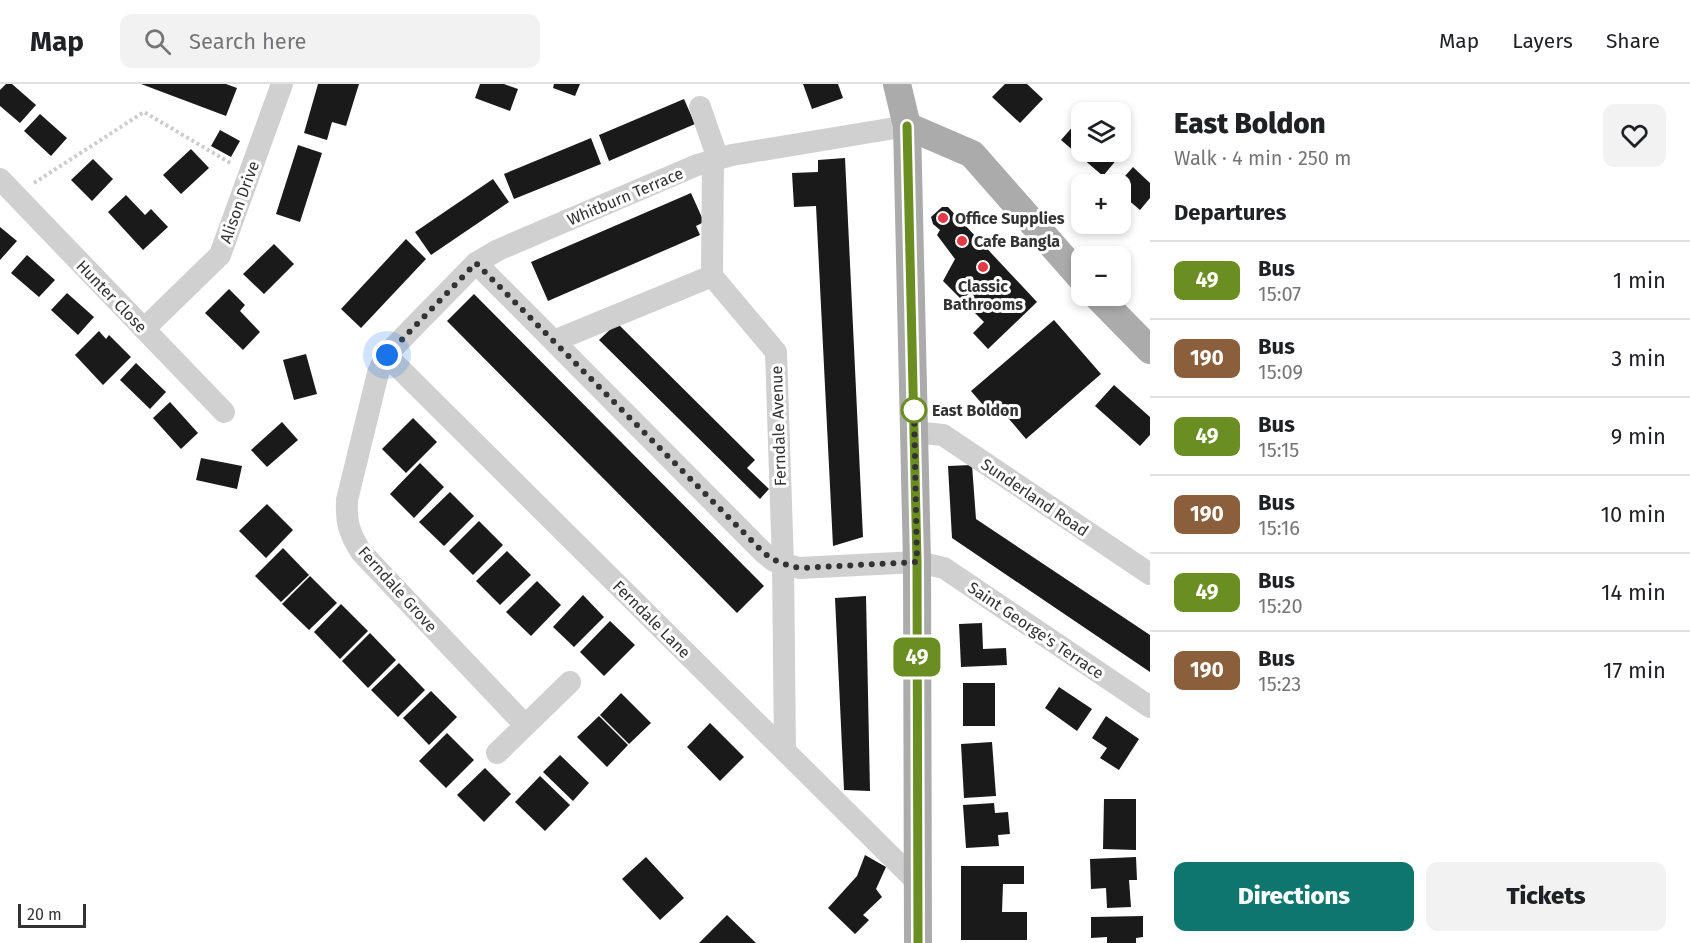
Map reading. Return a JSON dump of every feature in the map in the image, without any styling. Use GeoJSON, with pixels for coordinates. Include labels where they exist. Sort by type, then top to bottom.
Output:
{"type":"FeatureCollection","features":[{"type":"Feature","properties":{"kind":"main road"},"geometry":{"type":"LineString","coordinates":[[897,84],[907,126],[917,562],[918,943]]}},
{"type":"Feature","properties":{"kind":"main road"},"geometry":{"type":"LineString","coordinates":[[907,126],[972,154],[1071,266]]}},
{"type":"Feature","properties":{"kind":"main road"},"geometry":{"type":"LineString","coordinates":[[1107,306],[1150,351]]}},
{"type":"Feature","properties":{"kind":"street","name":"Alison Drive"},"geometry":{"type":"LineString","coordinates":[[144,329],[220,255],[282,84]]}},
{"type":"Feature","properties":{"kind":"street"},"geometry":{"type":"LineString","coordinates":[[554,341],[712,276],[716,160],[699,107]]}},
{"type":"Feature","properties":{"kind":"street","name":"Whitburn Terrace"},"geometry":{"type":"LineString","coordinates":[[387,355],[476,263],[508,246],[697,165],[732,155],[907,126]]}},
{"type":"Feature","properties":{"kind":"street","name":"Hunter Close"},"geometry":{"type":"LineString","coordinates":[[8,187],[224,412]]}},
{"type":"Feature","properties":{"kind":"street"},"geometry":{"type":"LineString","coordinates":[[476,263],[774,561],[800,568],[917,562]]}},
{"type":"Feature","properties":{"kind":"street","name":"Ferndale Avenue"},"geometry":{"type":"LineString","coordinates":[[712,276],[776,352],[783,564],[785,751]]}},
{"type":"Feature","properties":{"kind":"street","name":"Ferndale Grove"},"geometry":{"type":"LineString","coordinates":[[387,355],[378,373],[347,500],[346,517],[351,536],[361,552],[525,725]]}},
{"type":"Feature","properties":{"kind":"street","name":"Ferndale Lane"},"geometry":{"type":"LineString","coordinates":[[387,355],[917,882]]}},
{"type":"Feature","properties":{"kind":"street","name":"Sunderland Road"},"geometry":{"type":"LineString","coordinates":[[914,432],[943,435],[1150,574]]}},
{"type":"Feature","properties":{"kind":"street","name":"Saint George's Terrace"},"geometry":{"type":"LineString","coordinates":[[917,562],[944,568],[1150,707]]}},
{"type":"Feature","properties":{"kind":"street"},"geometry":{"type":"LineString","coordinates":[[497,753],[570,682]]}},
{"type":"Feature","properties":{"kind":"path"},"geometry":{"type":"LineString","coordinates":[[8,187],[144,112],[249,175]]}},
{"type":"Feature","properties":{"kind":"building"},"geometry":{"type":"Polygon","coordinates":[[[6,84],[12,84],[36,105],[20,123],[0,106],[0,90],[6,84]]]}},
{"type":"Feature","properties":{"kind":"building"},"geometry":{"type":"Polygon","coordinates":[[[141,84],[226,84],[237,88],[226,116],[141,84]]]}},
{"type":"Feature","properties":{"kind":"building"},"geometry":{"type":"Polygon","coordinates":[[[318,84],[359,84],[346,126],[332,122],[327,140],[304,133],[318,84]]]}},
{"type":"Feature","properties":{"kind":"building"},"geometry":{"type":"Polygon","coordinates":[[[480,84],[504,84],[518,89],[510,111],[475,98],[480,84]]]}},
{"type":"Feature","properties":{"kind":"building"},"geometry":{"type":"Polygon","coordinates":[[[554,84],[580,84],[575,96],[553,88],[554,84]]]}},
{"type":"Feature","properties":{"kind":"building"},"geometry":{"type":"Polygon","coordinates":[[[803,84],[838,84],[843,98],[812,109],[803,84]]]}},
{"type":"Feature","properties":{"kind":"building"},"geometry":{"type":"Polygon","coordinates":[[[1005,84],[1027,84],[1043,99],[1020,123],[992,97],[1005,84]]]}},
{"type":"Feature","properties":{"kind":"building"},"geometry":{"type":"Polygon","coordinates":[[[684,99],[695,124],[609,161],[599,135],[684,99]]]}},
{"type":"Feature","properties":{"kind":"building"},"geometry":{"type":"Polygon","coordinates":[[[40,114],[67,138],[51,156],[24,131],[40,114]]]}},
{"type":"Feature","properties":{"kind":"building"},"geometry":{"type":"Polygon","coordinates":[[[1071,129],[1071,149],[1061,140],[1071,129]]]}},
{"type":"Feature","properties":{"kind":"building"},"geometry":{"type":"Polygon","coordinates":[[[220,130],[240,141],[231,157],[211,146],[220,130]]]}},
{"type":"Feature","properties":{"kind":"building"},"geometry":{"type":"Polygon","coordinates":[[[591,138],[601,164],[514,199],[504,174],[591,138]]]}},
{"type":"Feature","properties":{"kind":"building"},"geometry":{"type":"Polygon","coordinates":[[[298,145],[322,153],[300,222],[276,214],[298,145]]]}},
{"type":"Feature","properties":{"kind":"building"},"geometry":{"type":"Polygon","coordinates":[[[191,149],[209,168],[181,194],[163,175],[191,149]]]}},
{"type":"Feature","properties":{"kind":"building"},"geometry":{"type":"Polygon","coordinates":[[[845,158],[863,537],[833,546],[816,206],[794,207],[792,173],[818,172],[818,160],[845,158]]]}},
{"type":"Feature","properties":{"kind":"building"},"geometry":{"type":"Polygon","coordinates":[[[93,159],[113,179],[92,201],[71,180],[93,159]]]}},
{"type":"Feature","properties":{"kind":"building"},"geometry":{"type":"Polygon","coordinates":[[[1087,162],[1115,162],[1105,174],[1101,174],[1087,162]]]}},
{"type":"Feature","properties":{"kind":"building"},"geometry":{"type":"Polygon","coordinates":[[[1133,167],[1150,183],[1150,198],[1140,210],[1131,202],[1131,174],[1127,174],[1133,167]]]}},
{"type":"Feature","properties":{"kind":"building"},"geometry":{"type":"Polygon","coordinates":[[[493,179],[509,202],[431,255],[415,232],[493,179]]]}},
{"type":"Feature","properties":{"kind":"building"},"geometry":{"type":"Polygon","coordinates":[[[691,193],[704,222],[696,226],[700,235],[548,301],[531,262],[691,193]]]}},
{"type":"Feature","properties":{"kind":"building"},"geometry":{"type":"Polygon","coordinates":[[[126,195],[145,215],[151,209],[168,227],[143,250],[108,212],[126,195]]]}},
{"type":"Feature","properties":{"kind":"building"},"geometry":{"type":"Polygon","coordinates":[[[942,207],[948,207],[1037,302],[988,349],[973,333],[984,322],[943,281],[955,259],[937,235],[940,230],[933,224],[931,217],[942,207]]]}},
{"type":"Feature","properties":{"kind":"building"},"geometry":{"type":"Polygon","coordinates":[[[0,227],[17,241],[0,260],[0,227]]]}},
{"type":"Feature","properties":{"kind":"building"},"geometry":{"type":"Polygon","coordinates":[[[406,239],[426,259],[361,328],[341,309],[406,239]]]}},
{"type":"Feature","properties":{"kind":"building"},"geometry":{"type":"Polygon","coordinates":[[[274,244],[294,264],[264,294],[243,274],[274,244]]]}},
{"type":"Feature","properties":{"kind":"building"},"geometry":{"type":"Polygon","coordinates":[[[27,255],[55,280],[39,297],[11,273],[27,255]]]}},
{"type":"Feature","properties":{"kind":"building"},"geometry":{"type":"Polygon","coordinates":[[[229,289],[245,305],[240,311],[260,332],[243,350],[205,313],[229,289]]]}},
{"type":"Feature","properties":{"kind":"building"},"geometry":{"type":"Polygon","coordinates":[[[67,293],[94,317],[78,335],[51,310],[67,293]]]}},
{"type":"Feature","properties":{"kind":"building"},"geometry":{"type":"Polygon","coordinates":[[[474,294],[764,586],[737,613],[447,321],[474,294]]]}},
{"type":"Feature","properties":{"kind":"building"},"geometry":{"type":"Polygon","coordinates":[[[1054,320],[1101,374],[1026,439],[998,406],[990,413],[971,391],[1054,320]]]}},
{"type":"Feature","properties":{"kind":"building"},"geometry":{"type":"Polygon","coordinates":[[[617,323],[755,460],[747,468],[769,489],[760,499],[599,340],[617,323]]]}},
{"type":"Feature","properties":{"kind":"building"},"geometry":{"type":"Polygon","coordinates":[[[99,331],[106,339],[109,335],[131,357],[103,385],[75,355],[99,331]]]}},
{"type":"Feature","properties":{"kind":"building"},"geometry":{"type":"Polygon","coordinates":[[[306,354],[317,394],[294,400],[283,360],[306,354]]]}},
{"type":"Feature","properties":{"kind":"building"},"geometry":{"type":"Polygon","coordinates":[[[136,363],[166,392],[150,409],[120,380],[136,363]]]}},
{"type":"Feature","properties":{"kind":"building"},"geometry":{"type":"Polygon","coordinates":[[[1114,385],[1150,417],[1150,435],[1140,446],[1095,406],[1114,385]]]}},
{"type":"Feature","properties":{"kind":"building"},"geometry":{"type":"Polygon","coordinates":[[[170,402],[198,433],[181,449],[153,418],[170,402]]]}},
{"type":"Feature","properties":{"kind":"building"},"geometry":{"type":"Polygon","coordinates":[[[413,418],[437,442],[406,473],[382,449],[413,418]]]}},
{"type":"Feature","properties":{"kind":"building"},"geometry":{"type":"Polygon","coordinates":[[[282,422],[298,440],[267,467],[251,450],[282,422]]]}},
{"type":"Feature","properties":{"kind":"building"},"geometry":{"type":"Polygon","coordinates":[[[201,458],[242,466],[237,489],[196,480],[201,458]]]}},
{"type":"Feature","properties":{"kind":"building"},"geometry":{"type":"Polygon","coordinates":[[[420,463],[444,487],[414,518],[390,494],[420,463]]]}},
{"type":"Feature","properties":{"kind":"building"},"geometry":{"type":"Polygon","coordinates":[[[972,465],[976,519],[1150,635],[1150,672],[952,538],[948,466],[972,465]]]}},
{"type":"Feature","properties":{"kind":"building"},"geometry":{"type":"Polygon","coordinates":[[[450,492],[474,516],[444,546],[419,522],[450,492]]]}},
{"type":"Feature","properties":{"kind":"building"},"geometry":{"type":"Polygon","coordinates":[[[267,504],[293,530],[266,558],[239,531],[267,504]]]}},
{"type":"Feature","properties":{"kind":"building"},"geometry":{"type":"Polygon","coordinates":[[[479,521],[503,545],[473,575],[449,551],[479,521]]]}},
{"type":"Feature","properties":{"kind":"building"},"geometry":{"type":"Polygon","coordinates":[[[283,548],[309,575],[281,602],[255,576],[283,548]]]}},
{"type":"Feature","properties":{"kind":"building"},"geometry":{"type":"Polygon","coordinates":[[[507,551],[531,575],[500,605],[476,581],[507,551]]]}},
{"type":"Feature","properties":{"kind":"building"},"geometry":{"type":"Polygon","coordinates":[[[310,576],[337,603],[309,630],[282,604],[310,576]]]}},
{"type":"Feature","properties":{"kind":"building"},"geometry":{"type":"Polygon","coordinates":[[[537,581],[561,605],[531,636],[506,612],[537,581]]]}},
{"type":"Feature","properties":{"kind":"building"},"geometry":{"type":"Polygon","coordinates":[[[583,595],[604,617],[574,647],[553,627],[583,595]]]}},
{"type":"Feature","properties":{"kind":"building"},"geometry":{"type":"Polygon","coordinates":[[[866,596],[870,791],[844,790],[835,598],[866,596]]]}},
{"type":"Feature","properties":{"kind":"building"},"geometry":{"type":"Polygon","coordinates":[[[341,604],[368,631],[340,659],[314,632],[341,604]]]}},
{"type":"Feature","properties":{"kind":"building"},"geometry":{"type":"Polygon","coordinates":[[[610,621],[635,645],[604,676],[580,652],[610,621]]]}},
{"type":"Feature","properties":{"kind":"building"},"geometry":{"type":"Polygon","coordinates":[[[982,623],[983,649],[1006,648],[1007,665],[961,667],[959,624],[982,623]]]}},
{"type":"Feature","properties":{"kind":"building"},"geometry":{"type":"Polygon","coordinates":[[[370,633],[396,660],[368,688],[342,661],[370,633]]]}},
{"type":"Feature","properties":{"kind":"building"},"geometry":{"type":"Polygon","coordinates":[[[399,663],[425,690],[398,717],[371,690],[399,663]]]}},
{"type":"Feature","properties":{"kind":"building"},"geometry":{"type":"Polygon","coordinates":[[[963,683],[995,683],[995,726],[963,726],[963,683]]]}},
{"type":"Feature","properties":{"kind":"building"},"geometry":{"type":"Polygon","coordinates":[[[1059,687],[1092,709],[1077,731],[1045,708],[1059,687]]]}},
{"type":"Feature","properties":{"kind":"building"},"geometry":{"type":"Polygon","coordinates":[[[431,691],[457,717],[429,745],[403,718],[431,691]]]}},
{"type":"Feature","properties":{"kind":"building"},"geometry":{"type":"Polygon","coordinates":[[[621,693],[651,723],[629,744],[600,715],[621,693]]]}},
{"type":"Feature","properties":{"kind":"building"},"geometry":{"type":"Polygon","coordinates":[[[599,716],[628,745],[607,767],[577,737],[599,716]]]}},
{"type":"Feature","properties":{"kind":"building"},"geometry":{"type":"Polygon","coordinates":[[[1106,716],[1139,739],[1119,770],[1100,758],[1107,748],[1092,738],[1106,716]]]}},
{"type":"Feature","properties":{"kind":"building"},"geometry":{"type":"Polygon","coordinates":[[[710,723],[744,757],[720,781],[687,747],[710,723]]]}},
{"type":"Feature","properties":{"kind":"building"},"geometry":{"type":"Polygon","coordinates":[[[447,733],[474,760],[446,788],[419,761],[447,733]]]}},
{"type":"Feature","properties":{"kind":"building"},"geometry":{"type":"Polygon","coordinates":[[[992,742],[996,796],[964,798],[961,744],[992,742]]]}},
{"type":"Feature","properties":{"kind":"building"},"geometry":{"type":"Polygon","coordinates":[[[560,755],[589,783],[573,801],[543,772],[560,755]]]}},
{"type":"Feature","properties":{"kind":"building"},"geometry":{"type":"Polygon","coordinates":[[[485,768],[511,794],[484,822],[457,795],[485,768]]]}},
{"type":"Feature","properties":{"kind":"building"},"geometry":{"type":"Polygon","coordinates":[[[540,776],[570,805],[545,831],[515,802],[540,776]]]}},
{"type":"Feature","properties":{"kind":"building"},"geometry":{"type":"Polygon","coordinates":[[[1104,799],[1136,799],[1136,850],[1103,849],[1104,799]]]}},
{"type":"Feature","properties":{"kind":"building"},"geometry":{"type":"Polygon","coordinates":[[[994,803],[995,813],[1008,812],[1010,834],[998,835],[999,846],[966,848],[963,805],[994,803]]]}},
{"type":"Feature","properties":{"kind":"building"},"geometry":{"type":"Polygon","coordinates":[[[865,855],[886,867],[876,889],[882,897],[863,915],[869,920],[855,934],[828,908],[857,876],[865,855]]]}},
{"type":"Feature","properties":{"kind":"building"},"geometry":{"type":"Polygon","coordinates":[[[646,857],[684,898],[660,920],[622,879],[646,857]]]}},
{"type":"Feature","properties":{"kind":"building"},"geometry":{"type":"Polygon","coordinates":[[[1136,857],[1137,880],[1129,880],[1131,907],[1107,908],[1106,888],[1091,889],[1090,859],[1136,857]]]}},
{"type":"Feature","properties":{"kind":"building"},"geometry":{"type":"Polygon","coordinates":[[[961,866],[1024,866],[1024,884],[1003,884],[1002,912],[1027,912],[1027,940],[961,940],[961,866]]]}},
{"type":"Feature","properties":{"kind":"building"},"geometry":{"type":"Polygon","coordinates":[[[727,915],[756,943],[699,943],[727,915]]]}},
{"type":"Feature","properties":{"kind":"building"},"geometry":{"type":"Polygon","coordinates":[[[1143,916],[1143,937],[1136,938],[1136,943],[1107,943],[1107,937],[1091,938],[1091,917],[1143,916]]]}},
{"type":"Feature","properties":{"kind":"bus line","name":"49"},"geometry":{"type":"LineString","coordinates":[[907,126],[917,562],[918,943]]}},
{"type":"Feature","properties":{"kind":"place","name":"Office Supplies"},"geometry":{"type":"Point","coordinates":[943,218]}},
{"type":"Feature","properties":{"kind":"place","name":"Cafe Bangla"},"geometry":{"type":"Point","coordinates":[962,241]}},
{"type":"Feature","properties":{"kind":"place","name":"Classic Bathrooms"},"geometry":{"type":"Point","coordinates":[983,267]}},
{"type":"Feature","properties":{"kind":"place","name":"East Boldon"},"geometry":{"type":"Point","coordinates":[914,410]}},
{"type":"Feature","properties":{"kind":"route"},"geometry":{"type":"LineString","coordinates":[[387,355],[476,263],[764,553],[774,561],[800,568],[917,562],[914,408],[914,410]]}}]}
